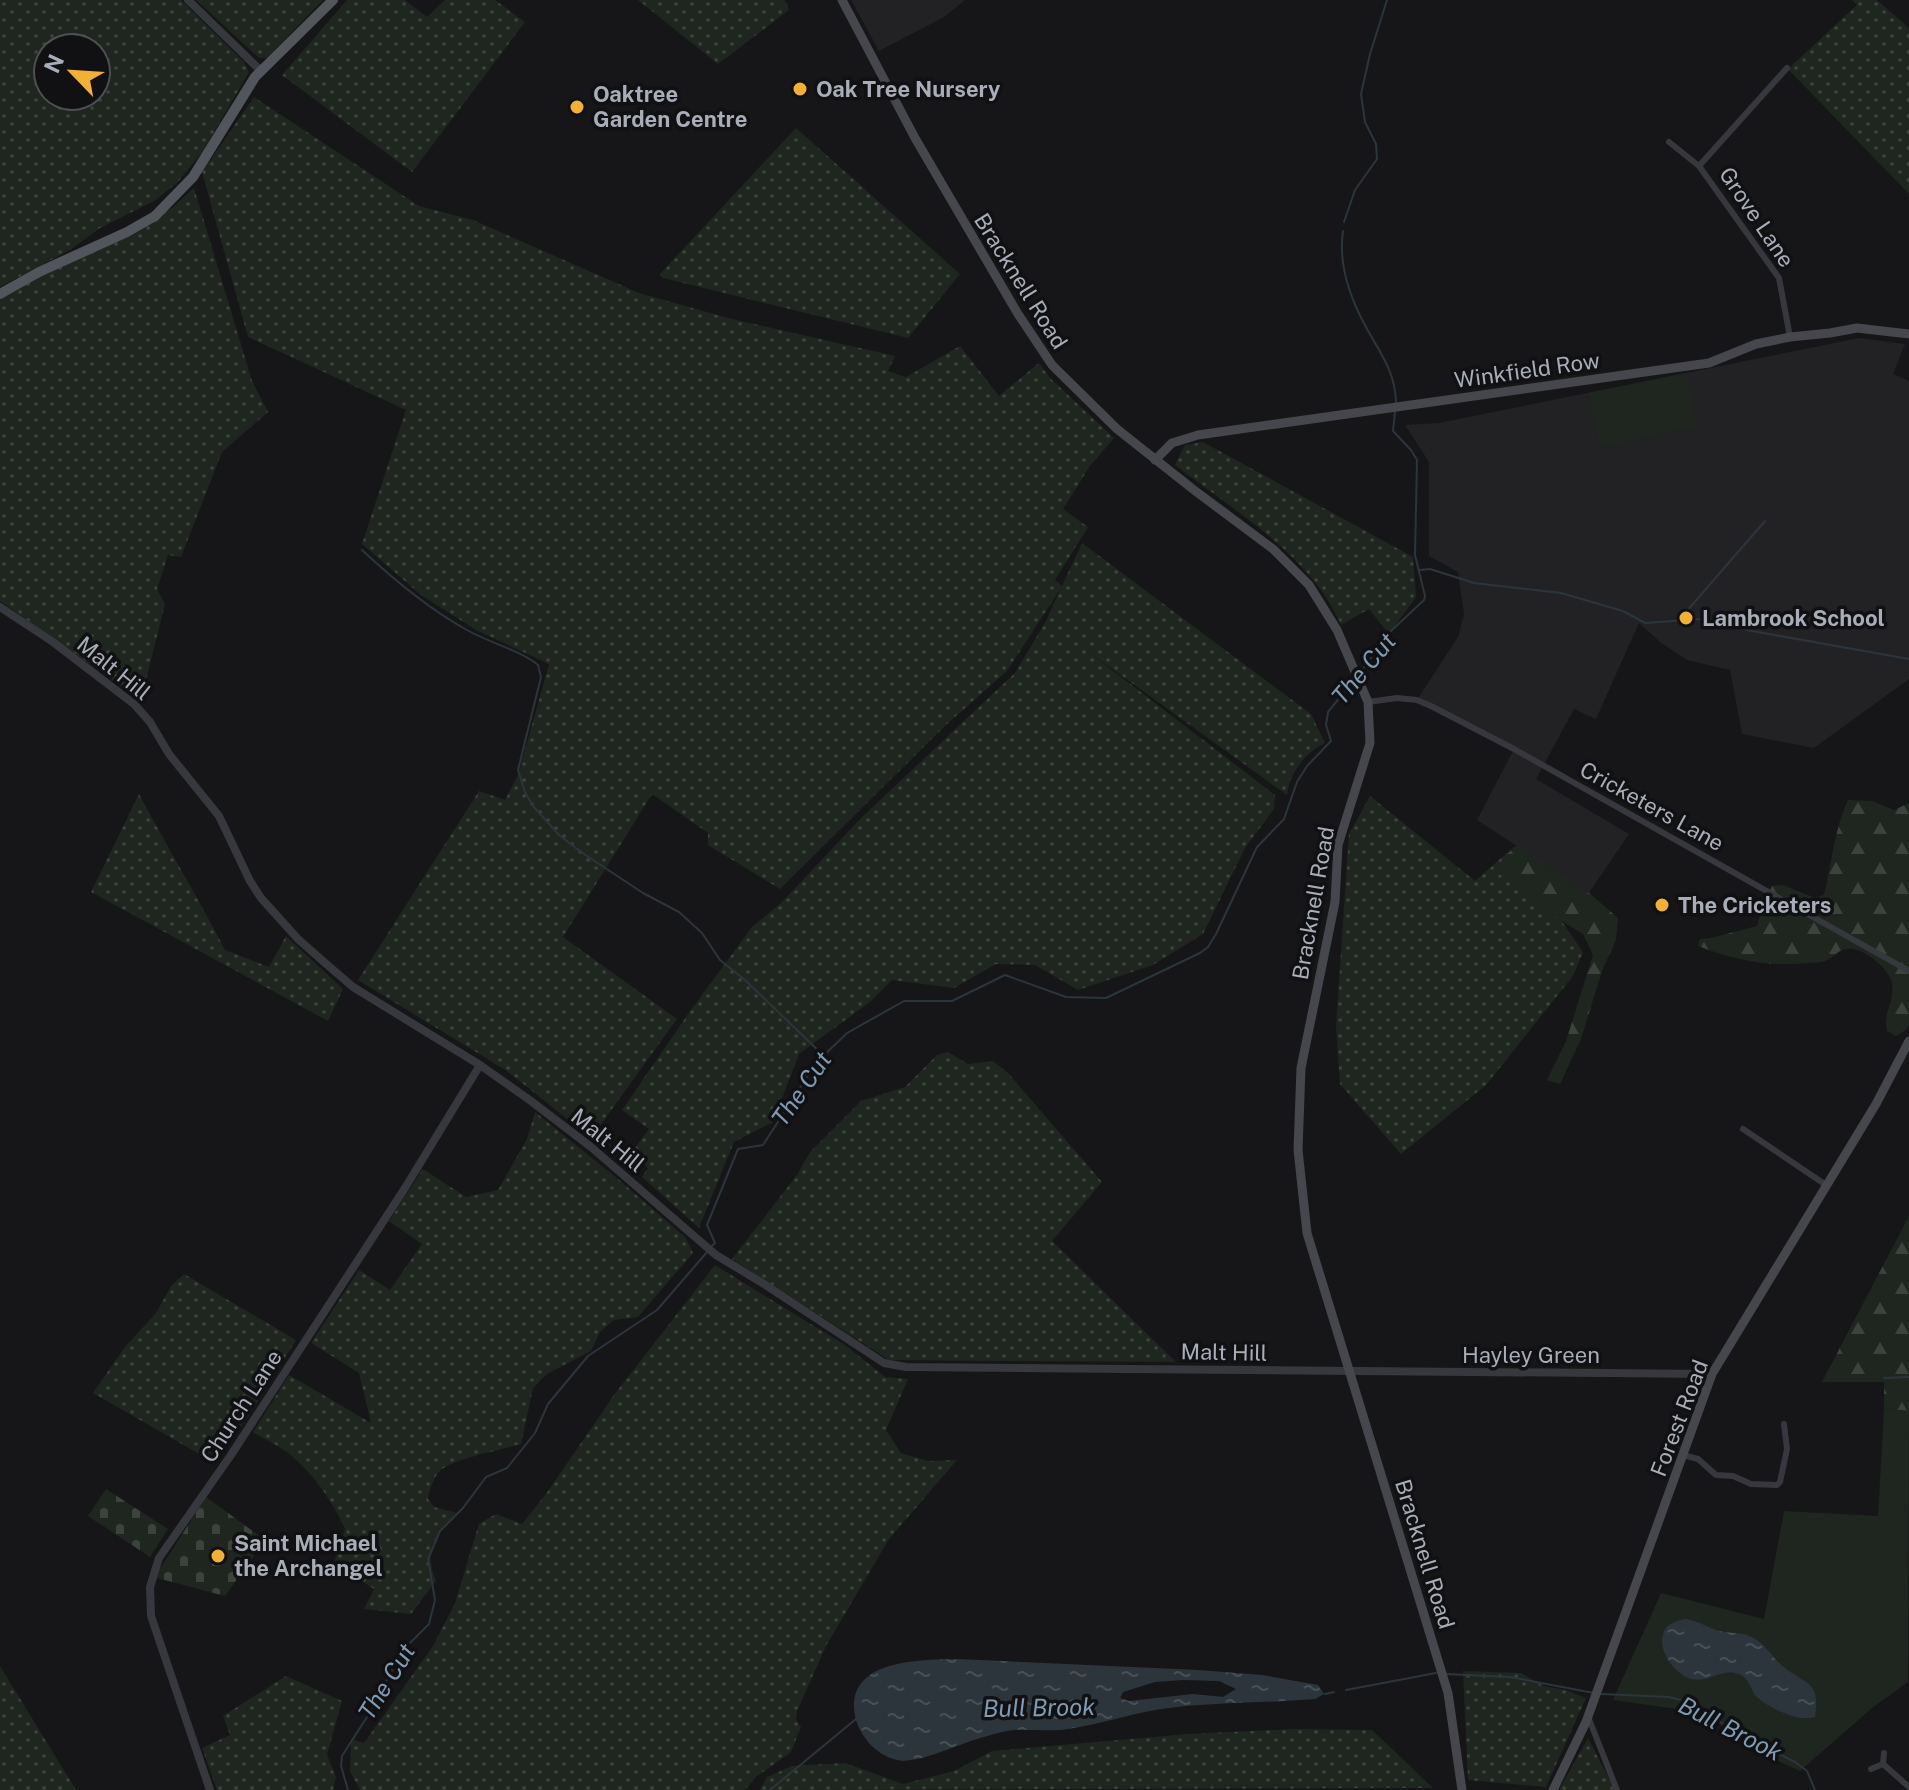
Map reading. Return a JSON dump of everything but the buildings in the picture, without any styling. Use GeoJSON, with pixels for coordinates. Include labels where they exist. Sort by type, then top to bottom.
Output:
{"type":"FeatureCollection","features":[{"type":"Feature","properties":{"kind":"main road"},"geometry":{"type":"LineString","coordinates":[[0,294],[155,216],[196,174],[258,74],[333,0]]}},
{"type":"Feature","properties":{"kind":"main road","name":"Bracknell Road"},"geometry":{"type":"LineString","coordinates":[[842,0],[915,138],[1052,365],[1117,429],[1273,549],[1309,585],[1337,630],[1368,702],[1370,743],[1338,845],[1335,902],[1301,1068],[1298,1150],[1307,1233],[1442,1674],[1457,1741],[1462,1790]]}},
{"type":"Feature","properties":{"kind":"main road","name":"Winkfield Row"},"geometry":{"type":"LineString","coordinates":[[1155,460],[1164,447],[1198,435],[1709,363],[1756,344],[1790,337],[1857,328],[1909,334]]}},
{"type":"Feature","properties":{"kind":"main road","name":"Forest Road"},"geometry":{"type":"LineString","coordinates":[[1553,1790],[1588,1716],[1712,1374],[1876,1104],[1909,1041]]}},
{"type":"Feature","properties":{"kind":"street"},"geometry":{"type":"LineString","coordinates":[[188,0],[258,74]]}},
{"type":"Feature","properties":{"kind":"street","name":"Grove Lane"},"geometry":{"type":"LineString","coordinates":[[1699,166],[1787,68]]}},
{"type":"Feature","properties":{"kind":"street","name":"Grove Lane"},"geometry":{"type":"LineString","coordinates":[[1669,142],[1699,166],[1779,278],[1790,337]]}},
{"type":"Feature","properties":{"kind":"street","name":"Malt Hill"},"geometry":{"type":"LineString","coordinates":[[0,607],[53,642],[140,711],[169,754],[219,816],[261,898],[298,939],[353,987],[480,1065],[591,1147],[709,1250],[884,1363],[906,1367],[1350,1371]]}},
{"type":"Feature","properties":{"kind":"street","name":"Cricketers Lane"},"geometry":{"type":"LineString","coordinates":[[1368,702],[1397,698],[1417,700],[1433,707],[1502,742],[1909,971]]}},
{"type":"Feature","properties":{"kind":"street","name":"Church Lane"},"geometry":{"type":"LineString","coordinates":[[210,1790],[151,1616],[150,1587],[159,1558],[237,1446],[405,1188],[480,1065]]}},
{"type":"Feature","properties":{"kind":"street"},"geometry":{"type":"LineString","coordinates":[[1743,1129],[1826,1185]]}},
{"type":"Feature","properties":{"kind":"street","name":"Hayley Green"},"geometry":{"type":"LineString","coordinates":[[1350,1371],[1712,1374]]}},
{"type":"Feature","properties":{"kind":"street"},"geometry":{"type":"LineString","coordinates":[[1683,1455],[1698,1459],[1716,1475],[1733,1476],[1751,1484],[1777,1485],[1787,1449],[1784,1424]]}},
{"type":"Feature","properties":{"kind":"street"},"geometry":{"type":"LineString","coordinates":[[1588,1716],[1617,1790]]}},
{"type":"Feature","properties":{"kind":"street"},"geometry":{"type":"LineString","coordinates":[[1883,1764],[1884,1753]]}},
{"type":"Feature","properties":{"kind":"street"},"geometry":{"type":"LineString","coordinates":[[1871,1769],[1883,1764]]}},
{"type":"Feature","properties":{"kind":"street"},"geometry":{"type":"LineString","coordinates":[[1883,1764],[1909,1787]]}},
{"type":"Feature","properties":{"kind":"shaded area"},"geometry":{"type":"Polygon","coordinates":[[[851,0],[965,0],[944,17],[879,51],[851,0]]]}},
{"type":"Feature","properties":{"kind":"shaded area","name":"Lambrook School"},"geometry":{"type":"Polygon","coordinates":[[[1859,338],[1905,344],[1893,374],[1909,381],[1909,679],[1814,748],[1742,734],[1730,670],[1687,660],[1639,623],[1596,719],[1574,709],[1536,779],[1629,834],[1589,893],[1477,820],[1514,749],[1417,700],[1458,637],[1464,614],[1458,572],[1429,556],[1429,462],[1405,425],[1439,423],[1859,338]]]}},
{"type":"Feature","properties":{"kind":"green space"},"geometry":{"type":"Polygon","coordinates":[[[0,0],[181,0],[244,62],[249,72],[203,151],[177,183],[154,201],[100,228],[70,250],[0,287],[0,0]]]}},
{"type":"Feature","properties":{"kind":"green space"},"geometry":{"type":"Polygon","coordinates":[[[196,0],[323,0],[267,58],[259,58],[196,0]]]}},
{"type":"Feature","properties":{"kind":"green space"},"geometry":{"type":"Polygon","coordinates":[[[347,0],[405,0],[427,17],[445,0],[495,0],[525,22],[412,172],[282,75],[347,0]]]}},
{"type":"Feature","properties":{"kind":"green space"},"geometry":{"type":"Polygon","coordinates":[[[638,0],[785,0],[789,10],[718,64],[638,0]]]}},
{"type":"Feature","properties":{"kind":"green space"},"geometry":{"type":"Polygon","coordinates":[[[1852,0],[1877,0],[1909,28],[1909,194],[1788,69],[1857,5],[1852,0]]]}},
{"type":"Feature","properties":{"kind":"green space"},"geometry":{"type":"Polygon","coordinates":[[[254,97],[419,206],[473,220],[639,293],[728,318],[895,356],[888,371],[906,377],[960,346],[999,396],[1039,363],[1050,378],[1114,438],[1090,466],[1063,509],[1088,527],[1055,580],[1062,586],[1082,543],[1311,714],[1325,743],[1300,764],[1291,779],[1287,795],[1086,650],[1275,795],[1274,809],[1245,848],[1203,934],[1153,965],[1078,990],[1035,965],[996,964],[954,988],[892,980],[870,1002],[799,1054],[773,1122],[734,1142],[699,1228],[642,1177],[648,1168],[632,1152],[649,1129],[622,1110],[688,1014],[752,927],[781,903],[862,817],[1015,673],[1046,621],[1061,588],[1007,671],[946,725],[780,889],[708,845],[708,833],[652,794],[563,937],[677,1019],[591,1138],[507,1071],[358,980],[479,791],[505,800],[518,775],[549,664],[476,630],[421,595],[362,544],[406,410],[248,337],[202,172],[254,97]]]}},
{"type":"Feature","properties":{"kind":"green space"},"geometry":{"type":"Polygon","coordinates":[[[796,128],[960,274],[908,338],[663,278],[660,274],[796,128]]]}},
{"type":"Feature","properties":{"kind":"green space"},"geometry":{"type":"Polygon","coordinates":[[[194,188],[252,381],[268,412],[222,452],[181,557],[168,555],[157,589],[165,604],[141,700],[0,601],[0,297],[172,208],[194,188]]]}},
{"type":"Feature","properties":{"kind":"green space"},"geometry":{"type":"Polygon","coordinates":[[[1686,373],[1697,426],[1600,447],[1588,393],[1686,373]]]}},
{"type":"Feature","properties":{"kind":"green space"},"geometry":{"type":"Polygon","coordinates":[[[1203,442],[1413,557],[1416,597],[1389,634],[1369,609],[1341,625],[1328,600],[1291,556],[1246,517],[1175,465],[1185,445],[1203,442]]]}},
{"type":"Feature","properties":{"kind":"green space"},"geometry":{"type":"Polygon","coordinates":[[[139,794],[225,950],[269,967],[286,936],[343,989],[328,1021],[91,892],[139,794]]]}},
{"type":"Feature","properties":{"kind":"green space"},"geometry":{"type":"Polygon","coordinates":[[[1370,796],[1475,881],[1507,853],[1547,900],[1583,952],[1573,976],[1486,1085],[1401,1154],[1340,1084],[1336,1026],[1349,834],[1370,796]]]}},
{"type":"Feature","properties":{"kind":"green space"},"geometry":{"type":"Polygon","coordinates":[[[1848,800],[1872,801],[1894,810],[1909,803],[1909,1024],[1896,1036],[1887,1031],[1886,1024],[1892,995],[1890,978],[1882,966],[1858,950],[1840,951],[1823,962],[1779,964],[1738,959],[1698,946],[1700,939],[1757,926],[1772,886],[1783,885],[1815,898],[1824,895],[1836,835],[1848,800]]]}},
{"type":"Feature","properties":{"kind":"green space"},"geometry":{"type":"Polygon","coordinates":[[[1519,846],[1589,893],[1618,918],[1616,940],[1602,971],[1581,1039],[1560,1084],[1547,1080],[1566,1041],[1593,955],[1583,934],[1542,909],[1498,873],[1503,858],[1519,846]]]}},
{"type":"Feature","properties":{"kind":"green space"},"geometry":{"type":"Polygon","coordinates":[[[948,1052],[968,1064],[993,1061],[1008,1073],[1102,1182],[1052,1241],[1176,1362],[889,1360],[732,1259],[797,1175],[810,1152],[861,1101],[905,1087],[937,1055],[948,1052]]]}},
{"type":"Feature","properties":{"kind":"green space"},"geometry":{"type":"Polygon","coordinates":[[[535,1112],[686,1238],[693,1253],[638,1317],[614,1320],[600,1332],[591,1351],[547,1374],[533,1388],[521,1444],[456,1462],[438,1473],[428,1499],[434,1507],[457,1513],[433,1543],[431,1559],[436,1581],[411,1614],[364,1609],[374,1589],[334,1563],[345,1529],[329,1499],[292,1456],[253,1432],[289,1375],[371,1423],[359,1373],[311,1343],[359,1270],[390,1290],[422,1244],[389,1221],[423,1169],[466,1197],[498,1190],[527,1139],[535,1112]]]}},
{"type":"Feature","properties":{"kind":"green space"},"geometry":{"type":"Polygon","coordinates":[[[1909,1216],[1909,1411],[1884,1409],[1884,1382],[1822,1382],[1909,1216]]]}},
{"type":"Feature","properties":{"kind":"green space"},"geometry":{"type":"Polygon","coordinates":[[[715,1265],[845,1345],[885,1377],[908,1379],[886,1430],[901,1453],[928,1461],[957,1460],[889,1539],[826,1646],[797,1711],[796,1720],[801,1727],[791,1752],[756,1777],[745,1790],[360,1790],[350,1771],[351,1739],[364,1743],[433,1646],[455,1603],[479,1524],[496,1514],[522,1524],[614,1395],[715,1265]]]}},
{"type":"Feature","properties":{"kind":"green space"},"geometry":{"type":"Polygon","coordinates":[[[184,1274],[296,1340],[246,1420],[213,1462],[93,1393],[125,1347],[156,1313],[171,1286],[184,1274]]]}},
{"type":"Feature","properties":{"kind":"green space"},"geometry":{"type":"Polygon","coordinates":[[[1884,1409],[1909,1411],[1908,1682],[1872,1708],[1800,1771],[1752,1749],[1705,1713],[1613,1700],[1661,1593],[1764,1619],[1784,1511],[1878,1516],[1884,1409]]]}},
{"type":"Feature","properties":{"kind":"green space"},"geometry":{"type":"Polygon","coordinates":[[[106,1489],[168,1529],[150,1557],[88,1516],[106,1489]]]}},
{"type":"Feature","properties":{"kind":"green space"},"geometry":{"type":"Polygon","coordinates":[[[206,1497],[265,1540],[225,1596],[157,1578],[206,1497]]]}},
{"type":"Feature","properties":{"kind":"green space"},"geometry":{"type":"Polygon","coordinates":[[[0,1666],[76,1790],[0,1790],[0,1666]]]}},
{"type":"Feature","properties":{"kind":"green space"},"geometry":{"type":"Polygon","coordinates":[[[1463,1671],[1521,1673],[1544,1686],[1586,1698],[1546,1787],[1468,1780],[1463,1671]]]}},
{"type":"Feature","properties":{"kind":"green space"},"geometry":{"type":"Polygon","coordinates":[[[286,1676],[342,1701],[327,1755],[336,1777],[333,1790],[217,1790],[202,1748],[230,1735],[223,1716],[286,1676]]]}},
{"type":"Feature","properties":{"kind":"green space"},"geometry":{"type":"Polygon","coordinates":[[[1295,1729],[1372,1730],[1433,1788],[760,1790],[767,1777],[792,1766],[845,1763],[903,1784],[954,1771],[992,1751],[1188,1734],[1295,1729]]]}},
{"type":"Feature","properties":{"kind":"green space"},"geometry":{"type":"Polygon","coordinates":[[[1588,1738],[1615,1790],[1559,1790],[1588,1738]]]}},
{"type":"Feature","properties":{"kind":"water"},"geometry":{"type":"Polygon","coordinates":[[[1686,1619],[1716,1630],[1748,1635],[1758,1641],[1781,1665],[1814,1690],[1815,1717],[1793,1716],[1770,1706],[1758,1698],[1739,1674],[1722,1673],[1698,1680],[1681,1674],[1667,1658],[1662,1639],[1668,1626],[1686,1619]]]}},
{"type":"Feature","properties":{"kind":"water"},"geometry":{"type":"Polygon","coordinates":[[[957,1659],[1262,1675],[1318,1685],[1324,1694],[1315,1699],[1169,1708],[1061,1730],[1010,1730],[906,1761],[881,1753],[867,1741],[858,1725],[854,1708],[857,1692],[865,1679],[893,1665],[957,1659]],[[1219,1681],[1155,1682],[1123,1692],[1120,1698],[1129,1701],[1193,1694],[1223,1697],[1236,1689],[1219,1681]]]}},
{"type":"Feature","properties":{"kind":"waterway","name":"The Cut"},"geometry":{"type":"LineString","coordinates":[[1344,222],[1355,190],[1377,159],[1376,144],[1365,122],[1361,94],[1387,0]]}},
{"type":"Feature","properties":{"kind":"waterway","name":"The Cut"},"geometry":{"type":"LineString","coordinates":[[1343,231],[1342,256],[1350,293],[1390,372],[1396,402]]}},
{"type":"Feature","properties":{"kind":"waterway","name":"The Cut"},"geometry":{"type":"LineString","coordinates":[[1359,674],[1391,631],[1425,596],[1415,555],[1417,460],[1393,431],[1395,412]]}},
{"type":"Feature","properties":{"kind":"waterway"},"geometry":{"type":"LineString","coordinates":[[1679,620],[1765,521]]}},
{"type":"Feature","properties":{"kind":"waterway"},"geometry":{"type":"LineString","coordinates":[[362,550],[451,621],[538,665],[541,677],[518,770],[533,806],[559,835],[581,852],[643,893],[679,912],[702,933],[720,960],[823,1055]]}},
{"type":"Feature","properties":{"kind":"waterway"},"geometry":{"type":"LineString","coordinates":[[1420,570],[1430,569],[1474,583],[1561,593],[1623,611],[1645,623],[1701,619],[1909,659]]}},
{"type":"Feature","properties":{"kind":"waterway","name":"The Cut"},"geometry":{"type":"LineString","coordinates":[[712,1246],[715,1243],[707,1225],[738,1149],[763,1145],[816,1063],[847,1033],[904,1001],[952,1001],[1005,975],[1066,997],[1106,998],[1208,947],[1257,847],[1284,819],[1297,782],[1307,766],[1331,741],[1326,725],[1328,712],[1355,679]]}},
{"type":"Feature","properties":{"kind":"waterway","name":"The Cut"},"geometry":{"type":"LineString","coordinates":[[348,1790],[341,1766],[342,1756],[374,1706],[401,1652],[429,1624],[435,1600],[428,1559],[440,1531],[463,1508],[486,1477],[507,1468],[535,1433],[548,1404],[588,1356],[657,1310],[708,1251]]}},
{"type":"Feature","properties":{"kind":"waterway"},"geometry":{"type":"LineString","coordinates":[[1884,1378],[1909,1377]]}},
{"type":"Feature","properties":{"kind":"waterway","name":"Bull Brook"},"geometry":{"type":"LineString","coordinates":[[1346,1690],[1436,1673]]}},
{"type":"Feature","properties":{"kind":"waterway","name":"Bull Brook"},"geometry":{"type":"LineString","coordinates":[[1446,1674],[1510,1677],[1594,1693]]}},
{"type":"Feature","properties":{"kind":"waterway","name":"Bull Brook"},"geometry":{"type":"LineString","coordinates":[[1325,1694],[1334,1692]]}},
{"type":"Feature","properties":{"kind":"waterway","name":"Bull Brook"},"geometry":{"type":"LineString","coordinates":[[1601,1694],[1669,1697],[1688,1702],[1740,1734],[1795,1762],[1807,1771],[1815,1790]]}},
{"type":"Feature","properties":{"kind":"waterway","name":"Bull Brook"},"geometry":{"type":"LineString","coordinates":[[770,1790],[856,1719]]}},
{"type":"Feature","properties":{"kind":"place","name":"Oak Tree Nursery"},"geometry":{"type":"Point","coordinates":[800,89]}},
{"type":"Feature","properties":{"kind":"place","name":"Oaktree Garden Centre"},"geometry":{"type":"Point","coordinates":[577,107]}},
{"type":"Feature","properties":{"kind":"place","name":"Lambrook School"},"geometry":{"type":"Point","coordinates":[1686,618]}},
{"type":"Feature","properties":{"kind":"place","name":"The Cricketers"},"geometry":{"type":"Point","coordinates":[1662,905]}},
{"type":"Feature","properties":{"kind":"place","name":"Saint Michael the Archangel"},"geometry":{"type":"Point","coordinates":[218,1556]}}]}
